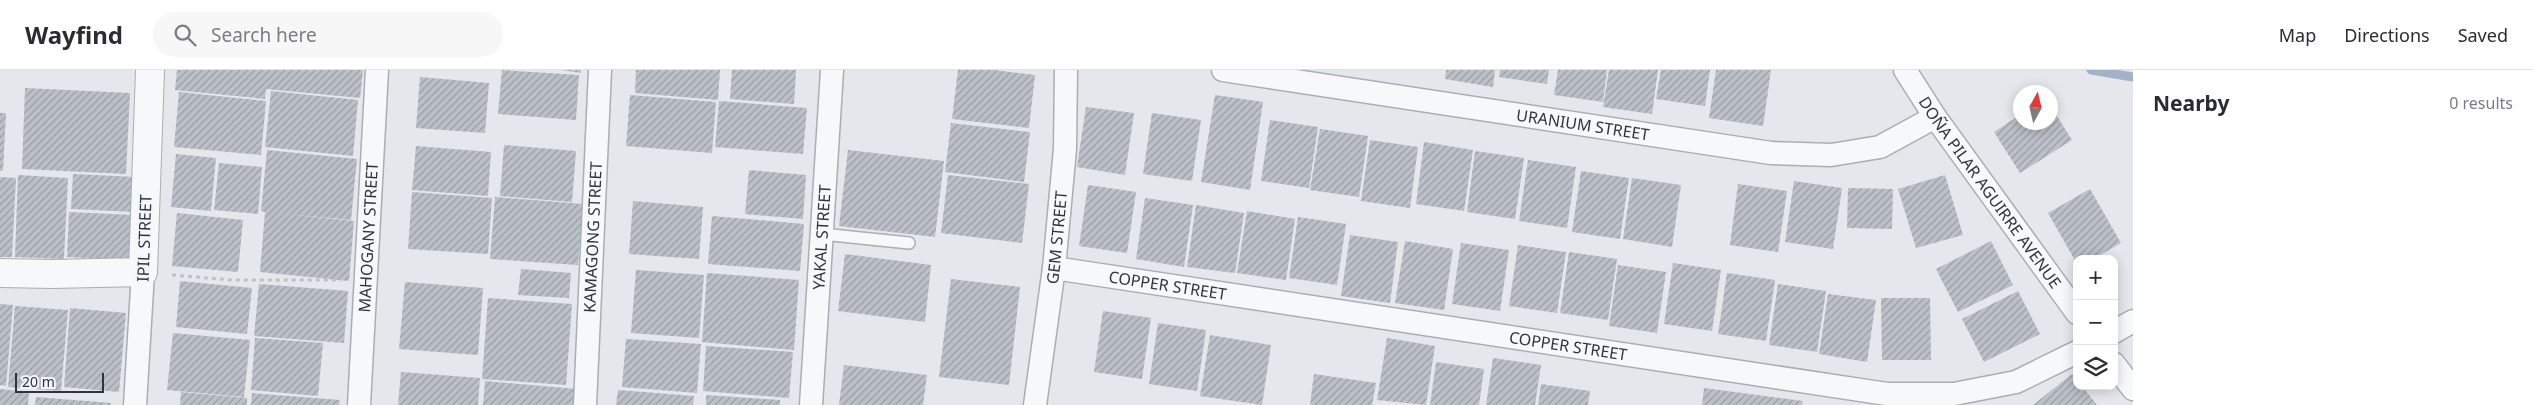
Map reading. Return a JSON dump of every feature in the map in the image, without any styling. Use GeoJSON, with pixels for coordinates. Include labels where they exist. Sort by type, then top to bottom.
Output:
{"type":"FeatureCollection","features":[{"type":"Feature","properties":{"kind":"street","name":"IPIL STREET"},"geometry":{"type":"LineString","coordinates":[[135,405],[143,272],[150,70]]}},
{"type":"Feature","properties":{"kind":"street","name":"MAHOGANY STREET"},"geometry":{"type":"LineString","coordinates":[[359,405],[377,70]]}},
{"type":"Feature","properties":{"kind":"street","name":"KAMAGONG STREET"},"geometry":{"type":"LineString","coordinates":[[585,405],[600,70]]}},
{"type":"Feature","properties":{"kind":"street","name":"YAKAL STREET"},"geometry":{"type":"LineString","coordinates":[[811,405],[832,70]]}},
{"type":"Feature","properties":{"kind":"street","name":"GEM STREET"},"geometry":{"type":"LineString","coordinates":[[1036,405],[1054,268],[1065,149],[1066,70]]}},
{"type":"Feature","properties":{"kind":"street","name":"URANIUM STREET"},"geometry":{"type":"LineString","coordinates":[[1223,70],[1771,153],[1831,155],[1880,147],[1935,117]]}},
{"type":"Feature","properties":{"kind":"street","name":"DOÑA PILAR AGUIRRE AVENUE"},"geometry":{"type":"LineString","coordinates":[[1905,70],[1935,117],[2073,307]]}},
{"type":"Feature","properties":{"kind":"street","name":"COPPER STREET"},"geometry":{"type":"LineString","coordinates":[[1054,268],[1887,394],[1954,394],[2016,382],[2073,354]]}},
{"type":"Feature","properties":{"kind":"street"},"geometry":{"type":"LineString","coordinates":[[0,273],[143,272]]}},
{"type":"Feature","properties":{"kind":"street"},"geometry":{"type":"LineString","coordinates":[[2118,330],[2133,321]]}},
{"type":"Feature","properties":{"kind":"street"},"geometry":{"type":"LineString","coordinates":[[2118,369],[2133,389]]}},
{"type":"Feature","properties":{"kind":"lane"},"geometry":{"type":"LineString","coordinates":[[822,234],[909,243]]}},
{"type":"Feature","properties":{"kind":"path"},"geometry":{"type":"LineString","coordinates":[[143,272],[232,280],[366,281]]}},
{"type":"Feature","properties":{"kind":"building"},"geometry":{"type":"Polygon","coordinates":[[[177,70],[363,70],[360,98],[266,89],[265,99],[175,90],[177,70]]]}},
{"type":"Feature","properties":{"kind":"building"},"geometry":{"type":"Polygon","coordinates":[[[502,70],[579,75],[576,120],[498,114],[502,70]]]}},
{"type":"Feature","properties":{"kind":"building"},"geometry":{"type":"Polygon","coordinates":[[[561,70],[581,70],[581,73],[561,70]]]}},
{"type":"Feature","properties":{"kind":"building"},"geometry":{"type":"Polygon","coordinates":[[[636,70],[720,70],[718,100],[635,93],[636,70]]]}},
{"type":"Feature","properties":{"kind":"building"},"geometry":{"type":"Polygon","coordinates":[[[732,70],[796,70],[794,104],[730,99],[732,70]]]}},
{"type":"Feature","properties":{"kind":"building"},"geometry":{"type":"Polygon","coordinates":[[[958,70],[995,70],[1035,75],[1029,128],[952,119],[958,70]]]}},
{"type":"Feature","properties":{"kind":"building"},"geometry":{"type":"Polygon","coordinates":[[[1446,70],[1495,70],[1493,87],[1445,79],[1446,70]]]}},
{"type":"Feature","properties":{"kind":"building"},"geometry":{"type":"Polygon","coordinates":[[[1500,70],[1549,70],[1547,84],[1499,77],[1500,70]]]}},
{"type":"Feature","properties":{"kind":"building"},"geometry":{"type":"Polygon","coordinates":[[[1558,70],[1607,70],[1603,102],[1554,95],[1558,70]]]}},
{"type":"Feature","properties":{"kind":"building"},"geometry":{"type":"Polygon","coordinates":[[[1609,70],[1658,70],[1652,114],[1603,107],[1609,70]]]}},
{"type":"Feature","properties":{"kind":"building"},"geometry":{"type":"Polygon","coordinates":[[[1661,70],[1710,70],[1705,106],[1656,99],[1661,70]]]}},
{"type":"Feature","properties":{"kind":"building"},"geometry":{"type":"Polygon","coordinates":[[[1716,70],[1771,70],[1763,126],[1709,118],[1716,70]]]}},
{"type":"Feature","properties":{"kind":"building"},"geometry":{"type":"Polygon","coordinates":[[[420,77],[489,83],[485,133],[416,128],[420,77]]]}},
{"type":"Feature","properties":{"kind":"building"},"geometry":{"type":"Polygon","coordinates":[[[25,88],[130,93],[126,174],[22,169],[25,88]]]}},
{"type":"Feature","properties":{"kind":"building"},"geometry":{"type":"Polygon","coordinates":[[[271,91],[358,100],[353,156],[265,147],[271,91]]]}},
{"type":"Feature","properties":{"kind":"building"},"geometry":{"type":"Polygon","coordinates":[[[179,92],[266,101],[261,155],[174,147],[179,92]]]}},
{"type":"Feature","properties":{"kind":"building"},"geometry":{"type":"Polygon","coordinates":[[[630,95],[716,102],[712,153],[626,146],[630,95]]]}},
{"type":"Feature","properties":{"kind":"building"},"geometry":{"type":"Polygon","coordinates":[[[1215,95],[1263,102],[1250,190],[1201,182],[1215,95]]]}},
{"type":"Feature","properties":{"kind":"building"},"geometry":{"type":"Polygon","coordinates":[[[719,101],[807,108],[803,154],[715,147],[719,101]]]}},
{"type":"Feature","properties":{"kind":"building"},"geometry":{"type":"Polygon","coordinates":[[[1086,107],[1134,113],[1125,175],[1077,167],[1086,107]]]}},
{"type":"Feature","properties":{"kind":"building"},"geometry":{"type":"Polygon","coordinates":[[[0,113],[6,113],[3,171],[0,171],[0,113]]]}},
{"type":"Feature","properties":{"kind":"building"},"geometry":{"type":"Polygon","coordinates":[[[1152,113],[1201,120],[1192,181],[1143,174],[1152,113]]]}},
{"type":"Feature","properties":{"kind":"building"},"geometry":{"type":"Polygon","coordinates":[[[2058,118],[2072,140],[2020,173],[1994,132],[2013,120],[2013,130],[2058,130],[2058,118]]]}},
{"type":"Feature","properties":{"kind":"building"},"geometry":{"type":"Polygon","coordinates":[[[1270,120],[1318,127],[1309,188],[1261,181],[1270,120]]]}},
{"type":"Feature","properties":{"kind":"building"},"geometry":{"type":"Polygon","coordinates":[[[951,123],[1030,132],[1024,182],[945,172],[951,123]]]}},
{"type":"Feature","properties":{"kind":"building"},"geometry":{"type":"Polygon","coordinates":[[[1320,129],[1368,136],[1359,197],[1310,190],[1320,129]]]}},
{"type":"Feature","properties":{"kind":"building"},"geometry":{"type":"Polygon","coordinates":[[[1370,140],[1418,147],[1410,208],[1361,201],[1370,140]]]}},
{"type":"Feature","properties":{"kind":"building"},"geometry":{"type":"Polygon","coordinates":[[[1424,142],[1473,150],[1464,211],[1416,204],[1424,142]]]}},
{"type":"Feature","properties":{"kind":"building"},"geometry":{"type":"Polygon","coordinates":[[[504,145],[576,151],[572,202],[500,196],[504,145]]]}},
{"type":"Feature","properties":{"kind":"building"},"geometry":{"type":"Polygon","coordinates":[[[416,146],[491,152],[488,196],[412,190],[416,146]]]}},
{"type":"Feature","properties":{"kind":"building"},"geometry":{"type":"Polygon","coordinates":[[[267,150],[357,159],[351,220],[275,213],[354,221],[349,281],[260,272],[265,212],[261,211],[267,150]]]}},
{"type":"Feature","properties":{"kind":"building"},"geometry":{"type":"Polygon","coordinates":[[[848,150],[944,161],[935,237],[839,226],[848,150]]]}},
{"type":"Feature","properties":{"kind":"building"},"geometry":{"type":"Polygon","coordinates":[[[1475,151],[1524,158],[1515,219],[1467,212],[1475,151]]]}},
{"type":"Feature","properties":{"kind":"building"},"geometry":{"type":"Polygon","coordinates":[[[176,154],[216,158],[211,211],[171,207],[176,154]]]}},
{"type":"Feature","properties":{"kind":"building"},"geometry":{"type":"Polygon","coordinates":[[[1528,160],[1576,167],[1567,228],[1519,221],[1528,160]]]}},
{"type":"Feature","properties":{"kind":"building"},"geometry":{"type":"Polygon","coordinates":[[[219,163],[262,167],[258,214],[214,210],[219,163]]]}},
{"type":"Feature","properties":{"kind":"building"},"geometry":{"type":"Polygon","coordinates":[[[749,170],[806,175],[803,219],[745,214],[749,170]]]}},
{"type":"Feature","properties":{"kind":"building"},"geometry":{"type":"Polygon","coordinates":[[[1581,171],[1629,178],[1620,239],[1572,232],[1581,171]]]}},
{"type":"Feature","properties":{"kind":"building"},"geometry":{"type":"Polygon","coordinates":[[[73,174],[136,177],[134,212],[71,209],[73,174]]]}},
{"type":"Feature","properties":{"kind":"building"},"geometry":{"type":"Polygon","coordinates":[[[18,175],[68,178],[64,259],[15,257],[18,175]]]}},
{"type":"Feature","properties":{"kind":"building"},"geometry":{"type":"Polygon","coordinates":[[[948,175],[1029,184],[1022,243],[941,233],[948,175]]]}},
{"type":"Feature","properties":{"kind":"building"},"geometry":{"type":"Polygon","coordinates":[[[1945,175],[1963,235],[1916,248],[1898,189],[1945,175]]]}},
{"type":"Feature","properties":{"kind":"building"},"geometry":{"type":"Polygon","coordinates":[[[0,177],[16,178],[12,257],[0,257],[0,177]]]}},
{"type":"Feature","properties":{"kind":"building"},"geometry":{"type":"Polygon","coordinates":[[[1632,178],[1681,185],[1672,247],[1623,239],[1632,178]]]}},
{"type":"Feature","properties":{"kind":"building"},"geometry":{"type":"Polygon","coordinates":[[[1794,181],[1842,188],[1833,249],[1785,242],[1794,181]]]}},
{"type":"Feature","properties":{"kind":"building"},"geometry":{"type":"Polygon","coordinates":[[[1738,184],[1787,191],[1778,252],[1730,245],[1738,184]]]}},
{"type":"Feature","properties":{"kind":"building"},"geometry":{"type":"Polygon","coordinates":[[[1088,185],[1136,192],[1127,253],[1079,246],[1088,185]]]}},
{"type":"Feature","properties":{"kind":"building"},"geometry":{"type":"Polygon","coordinates":[[[1848,188],[1893,189],[1892,229],[1847,228],[1848,188]]]}},
{"type":"Feature","properties":{"kind":"building"},"geometry":{"type":"Polygon","coordinates":[[[2090,189],[2121,243],[2100,255],[2073,255],[2073,257],[2048,213],[2090,189]]]}},
{"type":"Feature","properties":{"kind":"building"},"geometry":{"type":"Polygon","coordinates":[[[412,192],[492,198],[488,254],[408,249],[412,192]]]}},
{"type":"Feature","properties":{"kind":"building"},"geometry":{"type":"Polygon","coordinates":[[[495,197],[583,204],[578,265],[490,259],[495,197]]]}},
{"type":"Feature","properties":{"kind":"building"},"geometry":{"type":"Polygon","coordinates":[[[1145,198],[1193,205],[1184,267],[1136,259],[1145,198]]]}},
{"type":"Feature","properties":{"kind":"building"},"geometry":{"type":"Polygon","coordinates":[[[633,201],[703,207],[699,259],[629,254],[633,201]]]}},
{"type":"Feature","properties":{"kind":"building"},"geometry":{"type":"Polygon","coordinates":[[[1196,205],[1244,213],[1235,273],[1187,267],[1196,205]]]}},
{"type":"Feature","properties":{"kind":"building"},"geometry":{"type":"Polygon","coordinates":[[[1247,211],[1295,219],[1286,280],[1237,273],[1247,211]]]}},
{"type":"Feature","properties":{"kind":"building"},"geometry":{"type":"Polygon","coordinates":[[[69,212],[134,215],[131,260],[67,257],[69,212]]]}},
{"type":"Feature","properties":{"kind":"building"},"geometry":{"type":"Polygon","coordinates":[[[177,213],[243,220],[238,272],[172,266],[177,213]]]}},
{"type":"Feature","properties":{"kind":"building"},"geometry":{"type":"Polygon","coordinates":[[[712,216],[804,224],[800,271],[708,264],[712,216]]]}},
{"type":"Feature","properties":{"kind":"building"},"geometry":{"type":"Polygon","coordinates":[[[1298,217],[1346,224],[1337,285],[1289,278],[1298,217]]]}},
{"type":"Feature","properties":{"kind":"building"},"geometry":{"type":"Polygon","coordinates":[[[1350,235],[1398,242],[1390,303],[1341,296],[1350,235]]]}},
{"type":"Feature","properties":{"kind":"building"},"geometry":{"type":"Polygon","coordinates":[[[1405,241],[1453,249],[1444,310],[1395,303],[1405,241]]]}},
{"type":"Feature","properties":{"kind":"building"},"geometry":{"type":"Polygon","coordinates":[[[1991,241],[2013,285],[1958,312],[1936,269],[1991,241]]]}},
{"type":"Feature","properties":{"kind":"building"},"geometry":{"type":"Polygon","coordinates":[[[1461,243],[1509,250],[1500,311],[1452,304],[1461,243]]]}},
{"type":"Feature","properties":{"kind":"building"},"geometry":{"type":"Polygon","coordinates":[[[1518,245],[1566,252],[1557,313],[1509,306],[1518,245]]]}},
{"type":"Feature","properties":{"kind":"building"},"geometry":{"type":"Polygon","coordinates":[[[1569,252],[1617,259],[1608,320],[1560,313],[1569,252]]]}},
{"type":"Feature","properties":{"kind":"building"},"geometry":{"type":"Polygon","coordinates":[[[845,254],[931,265],[925,322],[838,311],[845,254]]]}},
{"type":"Feature","properties":{"kind":"building"},"geometry":{"type":"Polygon","coordinates":[[[1673,263],[1721,270],[1712,331],[1664,324],[1673,263]]]}},
{"type":"Feature","properties":{"kind":"building"},"geometry":{"type":"Polygon","coordinates":[[[1618,265],[1666,272],[1657,333],[1609,326],[1618,265]]]}},
{"type":"Feature","properties":{"kind":"building"},"geometry":{"type":"Polygon","coordinates":[[[521,269],[571,273],[569,298],[518,295],[521,269]]]}},
{"type":"Feature","properties":{"kind":"building"},"geometry":{"type":"Polygon","coordinates":[[[636,270],[704,275],[699,338],[631,333],[636,270]]]}},
{"type":"Feature","properties":{"kind":"building"},"geometry":{"type":"Polygon","coordinates":[[[707,273],[799,280],[794,350],[702,342],[707,273]]]}},
{"type":"Feature","properties":{"kind":"building"},"geometry":{"type":"Polygon","coordinates":[[[1727,273],[1775,280],[1766,341],[1718,334],[1727,273]]]}},
{"type":"Feature","properties":{"kind":"building"},"geometry":{"type":"Polygon","coordinates":[[[951,279],[1020,287],[1009,385],[939,377],[951,279]]]}},
{"type":"Feature","properties":{"kind":"building"},"geometry":{"type":"Polygon","coordinates":[[[180,281],[252,288],[247,334],[176,327],[180,281]]]}},
{"type":"Feature","properties":{"kind":"building"},"geometry":{"type":"Polygon","coordinates":[[[405,282],[483,288],[478,355],[399,349],[405,282]]]}},
{"type":"Feature","properties":{"kind":"building"},"geometry":{"type":"Polygon","coordinates":[[[259,284],[348,291],[344,343],[254,336],[259,284]]]}},
{"type":"Feature","properties":{"kind":"building"},"geometry":{"type":"Polygon","coordinates":[[[1778,284],[1826,291],[1817,352],[1769,345],[1778,284]]]}},
{"type":"Feature","properties":{"kind":"building"},"geometry":{"type":"Polygon","coordinates":[[[2018,291],[2040,334],[1984,362],[1962,319],[2018,291]]]}},
{"type":"Feature","properties":{"kind":"building"},"geometry":{"type":"Polygon","coordinates":[[[1828,294],[1876,300],[1867,362],[1819,354],[1828,294]]]}},
{"type":"Feature","properties":{"kind":"building"},"geometry":{"type":"Polygon","coordinates":[[[488,298],[572,304],[566,385],[482,379],[488,298]]]}},
{"type":"Feature","properties":{"kind":"building"},"geometry":{"type":"Polygon","coordinates":[[[1881,298],[1930,298],[1931,360],[1882,360],[1881,298]]]}},
{"type":"Feature","properties":{"kind":"building"},"geometry":{"type":"Polygon","coordinates":[[[0,304],[13,305],[6,386],[0,385],[0,304]]]}},
{"type":"Feature","properties":{"kind":"building"},"geometry":{"type":"Polygon","coordinates":[[[15,306],[68,310],[61,391],[8,387],[15,306]]]}},
{"type":"Feature","properties":{"kind":"building"},"geometry":{"type":"Polygon","coordinates":[[[70,308],[126,313],[119,392],[64,387],[70,308]]]}},
{"type":"Feature","properties":{"kind":"building"},"geometry":{"type":"Polygon","coordinates":[[[1103,311],[1151,318],[1142,379],[1094,372],[1103,311]]]}},
{"type":"Feature","properties":{"kind":"building"},"geometry":{"type":"Polygon","coordinates":[[[1158,323],[1206,330],[1197,391],[1149,384],[1158,323]]]}},
{"type":"Feature","properties":{"kind":"building"},"geometry":{"type":"Polygon","coordinates":[[[173,333],[250,340],[244,397],[167,390],[173,333]]]}},
{"type":"Feature","properties":{"kind":"building"},"geometry":{"type":"Polygon","coordinates":[[[1210,335],[1271,345],[1262,405],[1200,396],[1210,335]]]}},
{"type":"Feature","properties":{"kind":"building"},"geometry":{"type":"Polygon","coordinates":[[[255,338],[323,343],[318,396],[251,390],[255,338]]]}},
{"type":"Feature","properties":{"kind":"building"},"geometry":{"type":"Polygon","coordinates":[[[1387,338],[1435,346],[1426,405],[1377,400],[1387,338]]]}},
{"type":"Feature","properties":{"kind":"building"},"geometry":{"type":"Polygon","coordinates":[[[626,339],[701,344],[697,393],[622,387],[626,339]]]}},
{"type":"Feature","properties":{"kind":"building"},"geometry":{"type":"Polygon","coordinates":[[[706,346],[793,352],[789,398],[703,391],[706,346]]]}},
{"type":"Feature","properties":{"kind":"building"},"geometry":{"type":"Polygon","coordinates":[[[1493,358],[1541,365],[1535,405],[1486,405],[1493,358]]]}},
{"type":"Feature","properties":{"kind":"building"},"geometry":{"type":"Polygon","coordinates":[[[1436,362],[1484,369],[1479,405],[1430,405],[1436,362]]]}},
{"type":"Feature","properties":{"kind":"building"},"geometry":{"type":"Polygon","coordinates":[[[844,365],[927,375],[923,405],[839,405],[844,365]]]}},
{"type":"Feature","properties":{"kind":"building"},"geometry":{"type":"Polygon","coordinates":[[[401,372],[480,378],[478,405],[398,405],[401,372]]]}},
{"type":"Feature","properties":{"kind":"building"},"geometry":{"type":"Polygon","coordinates":[[[1314,374],[1376,383],[1372,405],[1310,405],[1314,374]]]}},
{"type":"Feature","properties":{"kind":"building"},"geometry":{"type":"Polygon","coordinates":[[[2072,374],[2073,390],[2085,390],[2097,405],[2033,405],[2072,374]]]}},
{"type":"Feature","properties":{"kind":"building"},"geometry":{"type":"Polygon","coordinates":[[[485,381],[577,389],[575,405],[483,405],[485,381]]]}},
{"type":"Feature","properties":{"kind":"building"},"geometry":{"type":"Polygon","coordinates":[[[1541,384],[1590,391],[1588,405],[1538,405],[1541,384]]]}},
{"type":"Feature","properties":{"kind":"building"},"geometry":{"type":"Polygon","coordinates":[[[1704,388],[1803,401],[1802,405],[1702,405],[1704,388]]]}},
{"type":"Feature","properties":{"kind":"building"},"geometry":{"type":"Polygon","coordinates":[[[0,389],[29,392],[28,405],[0,405],[0,389]]]}},
{"type":"Feature","properties":{"kind":"building"},"geometry":{"type":"Polygon","coordinates":[[[618,390],[694,396],[693,405],[616,405],[618,390]]]}},
{"type":"Feature","properties":{"kind":"building"},"geometry":{"type":"Polygon","coordinates":[[[181,392],[247,398],[247,405],[180,405],[181,392]]]}},
{"type":"Feature","properties":{"kind":"building"},"geometry":{"type":"Polygon","coordinates":[[[252,393],[340,400],[339,405],[251,405],[252,393]]]}},
{"type":"Feature","properties":{"kind":"building"},"geometry":{"type":"Polygon","coordinates":[[[706,395],[780,400],[780,405],[706,405],[706,395]]]}},
{"type":"Feature","properties":{"kind":"building"},"geometry":{"type":"Polygon","coordinates":[[[36,397],[111,403],[111,405],[35,405],[36,397]]]}},
{"type":"Feature","properties":{"kind":"waterway"},"geometry":{"type":"LineString","coordinates":[[2091,70],[2133,77]]}}]}
